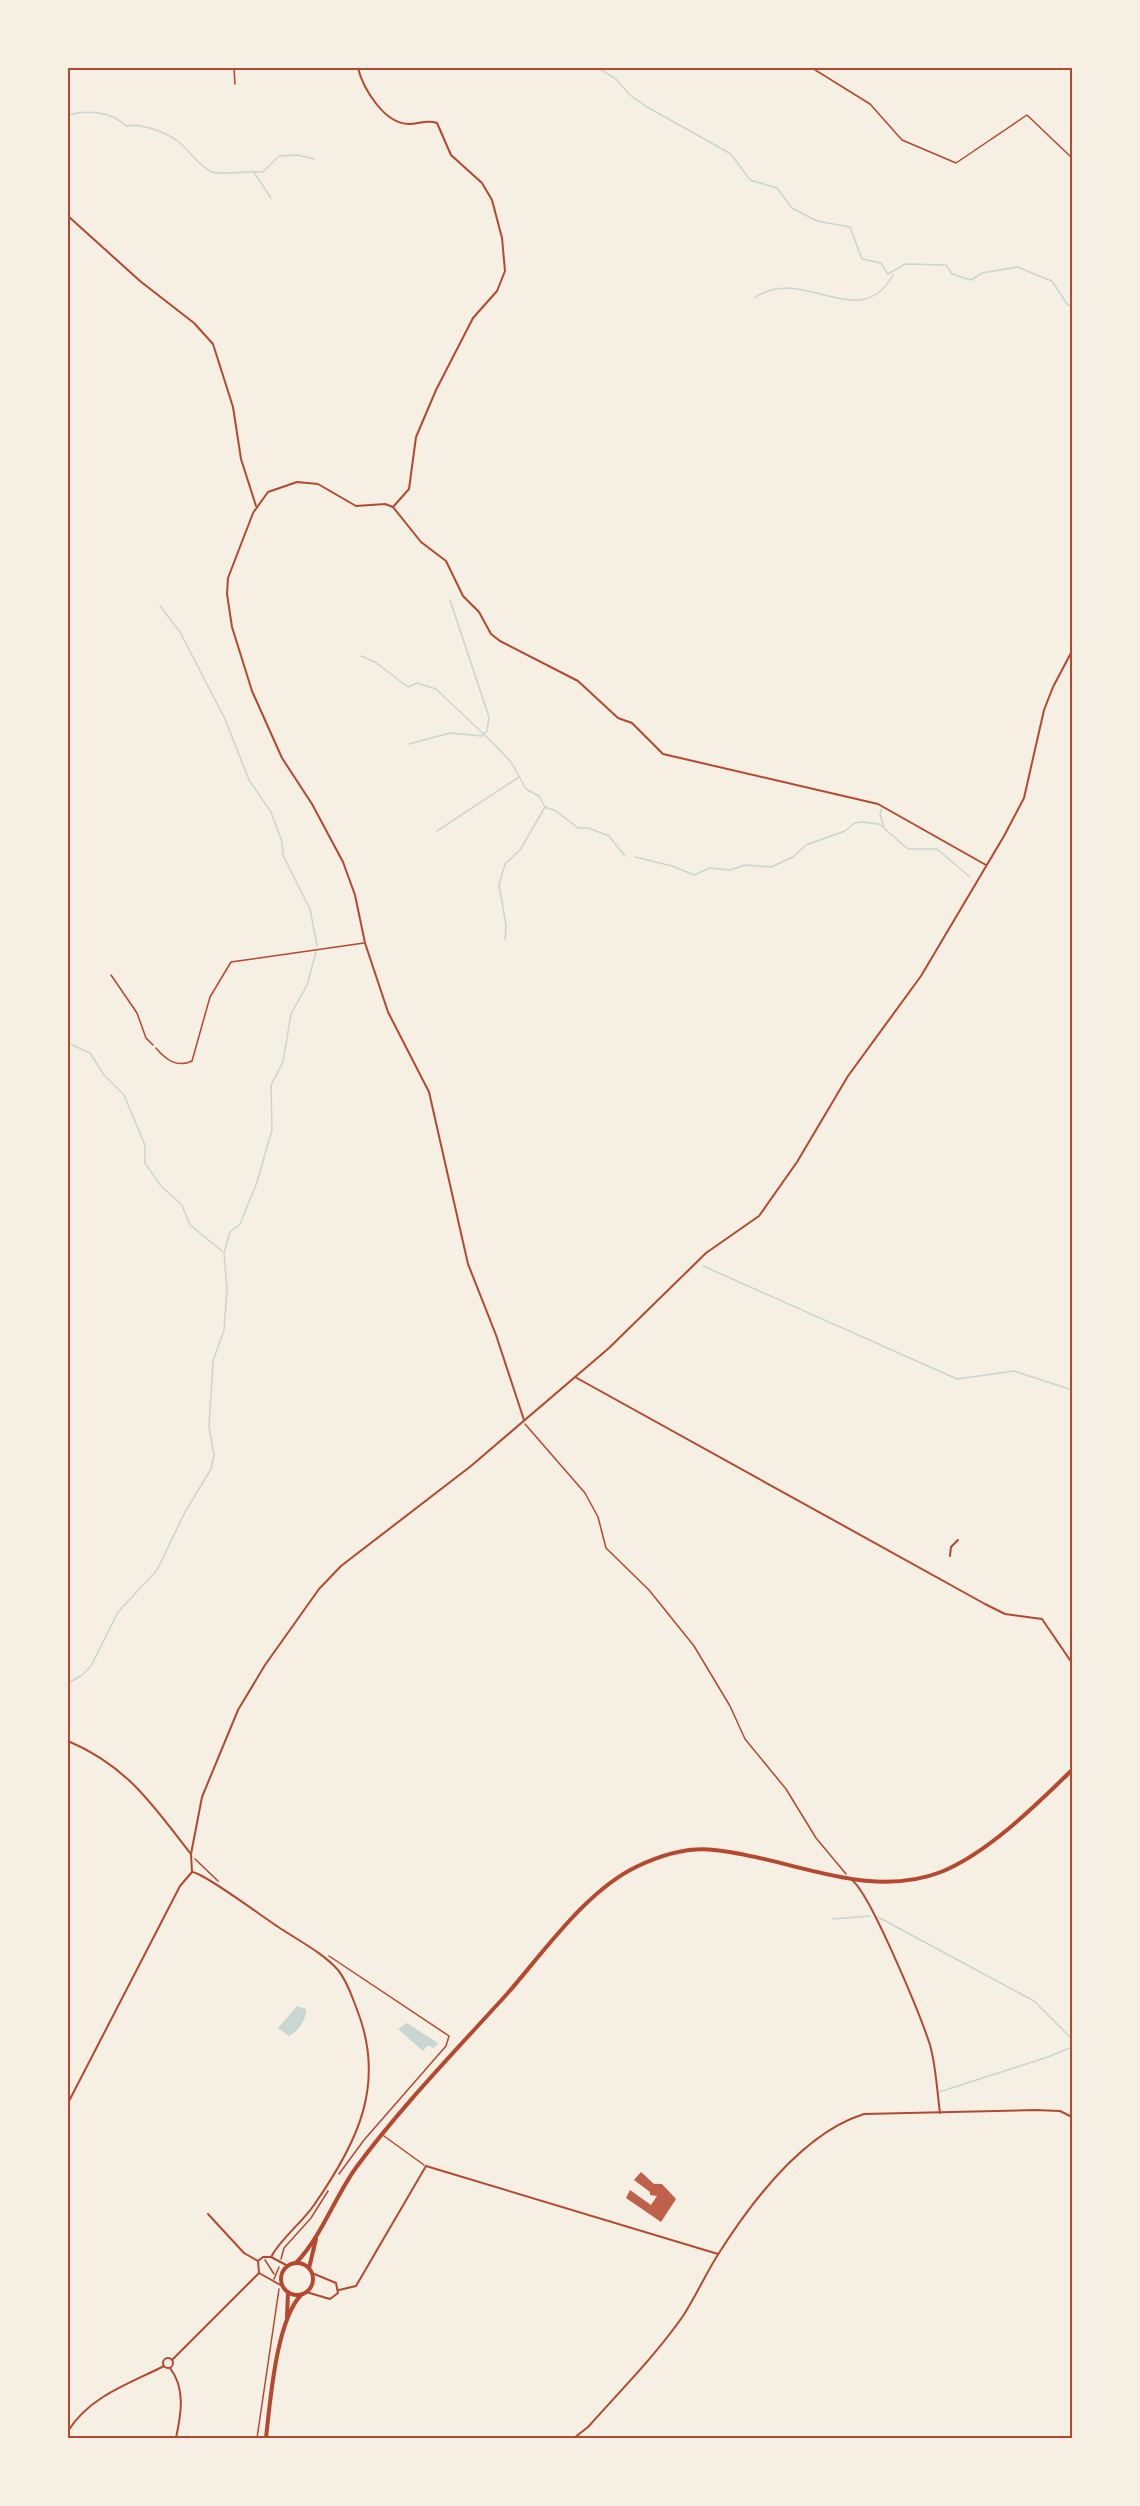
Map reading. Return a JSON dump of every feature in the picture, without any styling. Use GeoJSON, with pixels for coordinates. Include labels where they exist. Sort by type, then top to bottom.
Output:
{"type":"FeatureCollection","features":[{"type":"Feature","properties":{"kind":"main road"},"geometry":{"type":"LineString","coordinates":[[301,2295],[288,2292],[281,2278],[288,2266],[296,2263],[356,2168],[588,1902],[612,1881],[634,1868],[661,1857],[712,1850],[850,1879],[881,1882],[908,1881],[941,1872],[971,1857],[1071,1772]]}},
{"type":"Feature","properties":{"kind":"main road"},"geometry":{"type":"LineString","coordinates":[[309,2268],[318,2229]]}},
{"type":"Feature","properties":{"kind":"main road"},"geometry":{"type":"LineString","coordinates":[[266,2439],[273,2377],[286,2327],[301,2295],[312,2286],[312,2273],[309,2268],[296,2263]]}},
{"type":"Feature","properties":{"kind":"main road"},"geometry":{"type":"LineString","coordinates":[[286,2327],[288,2292]]}},
{"type":"Feature","properties":{"kind":"street"},"geometry":{"type":"LineString","coordinates":[[358,68],[368,94],[391,117],[409,124],[431,121],[437,123],[451,155],[488,191],[496,210],[504,250],[504,280],[473,318],[436,390],[416,436],[409,489],[393,507]]}},
{"type":"Feature","properties":{"kind":"street"},"geometry":{"type":"LineString","coordinates":[[68,216],[140,281],[194,323],[211,340],[233,407],[241,459],[256,506]]}},
{"type":"Feature","properties":{"kind":"street"},"geometry":{"type":"LineString","coordinates":[[524,1420],[493,1327],[468,1264],[429,1092],[388,1012],[365,943],[355,895],[344,862],[312,804],[272,740],[252,691],[232,627],[227,594],[228,578],[256,506],[268,492],[304,482],[330,489],[356,506],[385,504],[393,507],[421,542],[446,561],[463,596],[479,612],[491,634],[500,641],[578,681],[618,718],[632,723],[663,754],[878,804],[986,865]]}},
{"type":"Feature","properties":{"kind":"street"},"geometry":{"type":"LineString","coordinates":[[68,2103],[180,1886],[192,1872],[191,1854],[202,1797],[238,1710],[265,1665],[319,1589],[341,1566],[424,1503],[609,1348],[706,1253],[759,1216],[797,1162],[848,1076],[921,976],[1024,798],[1044,710],[1072,651]]}},
{"type":"Feature","properties":{"kind":"street"},"geometry":{"type":"LineString","coordinates":[[574,1377],[985,1604],[1005,1614],[1037,1616],[1042,1619],[1072,1663]]}},
{"type":"Feature","properties":{"kind":"street"},"geometry":{"type":"LineString","coordinates":[[950,1556],[951,1547],[958,1540]]}},
{"type":"Feature","properties":{"kind":"street"},"geometry":{"type":"LineString","coordinates":[[68,1742],[103,1759],[127,1776],[191,1854]]}},
{"type":"Feature","properties":{"kind":"street"},"geometry":{"type":"LineString","coordinates":[[192,1872],[204,1875],[231,1897],[333,1965],[347,1983],[366,2037],[370,2072],[369,2091],[358,2130],[314,2206],[284,2239],[271,2258]]}},
{"type":"Feature","properties":{"kind":"street"},"geometry":{"type":"LineString","coordinates":[[850,1879],[859,1886],[882,1931],[930,2046],[940,2113]]}},
{"type":"Feature","properties":{"kind":"street"},"geometry":{"type":"LineString","coordinates":[[574,2439],[588,2427],[683,2316],[718,2254],[758,2195],[828,2132],[848,2119],[864,2114],[1035,2110],[1060,2111],[1072,2116]]}},
{"type":"Feature","properties":{"kind":"street"},"geometry":{"type":"LineString","coordinates":[[339,2290],[356,2286],[426,2166],[718,2254]]}},
{"type":"Feature","properties":{"kind":"street"},"geometry":{"type":"LineString","coordinates":[[208,2214],[244,2253],[258,2261]]}},
{"type":"Feature","properties":{"kind":"street"},"geometry":{"type":"LineString","coordinates":[[258,2261],[263,2257],[271,2258],[288,2266]]}},
{"type":"Feature","properties":{"kind":"street"},"geometry":{"type":"LineString","coordinates":[[170,2368],[173,2365],[172,2360],[259,2273],[258,2261]]}},
{"type":"Feature","properties":{"kind":"street"},"geometry":{"type":"LineString","coordinates":[[259,2273],[274,2278],[284,2287]]}},
{"type":"Feature","properties":{"kind":"street"},"geometry":{"type":"LineString","coordinates":[[312,2273],[334,2282],[339,2290]]}},
{"type":"Feature","properties":{"kind":"street"},"geometry":{"type":"LineString","coordinates":[[306,2292],[330,2299],[337,2296],[339,2290]]}},
{"type":"Feature","properties":{"kind":"street"},"geometry":{"type":"LineString","coordinates":[[164,2366],[165,2359],[172,2360]]}},
{"type":"Feature","properties":{"kind":"street"},"geometry":{"type":"LineString","coordinates":[[68,2431],[81,2414],[104,2395],[164,2366],[170,2368],[180,2389],[182,2408],[176,2439]]}},
{"type":"Feature","properties":{"kind":"lane"},"geometry":{"type":"LineString","coordinates":[[156,1048],[169,1061],[179,1064],[192,1061],[210,997],[231,962],[365,943]]}},
{"type":"Feature","properties":{"kind":"path"},"geometry":{"type":"LineString","coordinates":[[234,68],[236,84]]}},
{"type":"Feature","properties":{"kind":"path"},"geometry":{"type":"LineString","coordinates":[[812,68],[870,104],[902,140],[956,163],[1027,114],[1072,158]]}},
{"type":"Feature","properties":{"kind":"path"},"geometry":{"type":"LineString","coordinates":[[111,975],[137,1013],[146,1038],[156,1048]]}},
{"type":"Feature","properties":{"kind":"path"},"geometry":{"type":"LineString","coordinates":[[524,1420],[585,1493],[598,1516],[606,1548],[649,1590],[694,1646],[730,1706],[745,1740],[786,1789],[816,1838],[850,1879]]}},
{"type":"Feature","properties":{"kind":"path"},"geometry":{"type":"LineString","coordinates":[[191,1854],[220,1883]]}},
{"type":"Feature","properties":{"kind":"path"},"geometry":{"type":"LineString","coordinates":[[326,1954],[449,2036],[446,2046],[364,2140],[335,2180]]}},
{"type":"Feature","properties":{"kind":"path"},"geometry":{"type":"LineString","coordinates":[[383,2136],[426,2166]]}},
{"type":"Feature","properties":{"kind":"path"},"geometry":{"type":"LineString","coordinates":[[280,2253],[316,2212],[331,2186]]}},
{"type":"Feature","properties":{"kind":"path"},"geometry":{"type":"LineString","coordinates":[[257,2439],[280,2289],[273,2284],[274,2278],[263,2257]]}},
{"type":"Feature","properties":{"kind":"shaded area"},"geometry":{"type":"Polygon","coordinates":[[[297,2006],[306,2009],[305,2017],[298,2029],[289,2036],[278,2028],[297,2006]]]}},
{"type":"Feature","properties":{"kind":"shaded area"},"geometry":{"type":"Polygon","coordinates":[[[407,2023],[438,2044],[433,2048],[428,2045],[423,2051],[398,2029],[407,2023]]]}},
{"type":"Feature","properties":{"kind":"building"},"geometry":{"type":"Polygon","coordinates":[[[641,2172],[654,2184],[662,2184],[676,2199],[661,2222],[626,2198],[630,2190],[651,2205],[657,2196],[650,2195],[650,2192],[634,2180],[641,2172]]]}},
{"type":"Feature","properties":{"kind":"waterway"},"geometry":{"type":"LineString","coordinates":[[598,68],[616,79],[630,95],[647,107],[731,154],[750,180],[777,188],[792,208],[817,221],[850,227],[862,259],[881,263],[888,274],[905,264],[946,265],[952,274],[971,280],[982,273],[1017,267],[1052,281],[1067,304],[1072,307]]}},
{"type":"Feature","properties":{"kind":"waterway"},"geometry":{"type":"LineString","coordinates":[[68,115],[82,112],[98,113],[113,117],[126,126],[139,126],[163,133],[176,140],[204,167],[216,173],[263,172],[279,156],[297,155],[314,159]]}},
{"type":"Feature","properties":{"kind":"waterway"},"geometry":{"type":"LineString","coordinates":[[253,171],[271,198]]}},
{"type":"Feature","properties":{"kind":"waterway"},"geometry":{"type":"LineString","coordinates":[[754,298],[773,290],[792,288],[847,300],[864,299],[880,292],[893,275]]}},
{"type":"Feature","properties":{"kind":"waterway"},"geometry":{"type":"LineString","coordinates":[[409,744],[450,733],[482,736],[487,731],[489,717],[450,600]]}},
{"type":"Feature","properties":{"kind":"waterway"},"geometry":{"type":"LineString","coordinates":[[160,606],[180,632],[225,719],[249,780],[271,812],[282,842],[283,855],[310,909],[317,946]]}},
{"type":"Feature","properties":{"kind":"waterway"},"geometry":{"type":"LineString","coordinates":[[361,656],[375,662],[408,687],[417,683],[436,689],[511,762],[526,789],[539,796],[545,807],[556,811],[578,828],[588,828],[609,836],[625,856]]}},
{"type":"Feature","properties":{"kind":"waterway"},"geometry":{"type":"LineString","coordinates":[[437,831],[519,777]]}},
{"type":"Feature","properties":{"kind":"waterway"},"geometry":{"type":"LineString","coordinates":[[505,940],[506,925],[499,885],[505,864],[520,850],[545,807]]}},
{"type":"Feature","properties":{"kind":"waterway"},"geometry":{"type":"LineString","coordinates":[[882,808],[880,814],[884,827]]}},
{"type":"Feature","properties":{"kind":"waterway"},"geometry":{"type":"LineString","coordinates":[[635,857],[672,866],[694,875],[710,868],[730,870],[745,865],[771,867],[793,857],[806,845],[845,831],[855,823],[861,822],[879,824],[908,849],[937,849],[970,877]]}},
{"type":"Feature","properties":{"kind":"waterway"},"geometry":{"type":"LineString","coordinates":[[68,1683],[81,1676],[91,1666],[118,1612],[157,1570],[185,1512],[211,1469],[214,1455],[209,1427],[213,1361],[224,1330],[227,1289],[224,1253],[230,1232],[240,1224],[257,1182],[272,1130],[271,1085],[283,1062],[291,1014],[307,985],[316,952]]}},
{"type":"Feature","properties":{"kind":"waterway"},"geometry":{"type":"LineString","coordinates":[[68,1043],[90,1053],[104,1075],[124,1095],[145,1145],[145,1163],[161,1186],[182,1205],[190,1225],[222,1251]]}},
{"type":"Feature","properties":{"kind":"waterway"},"geometry":{"type":"LineString","coordinates":[[703,1266],[957,1379],[1014,1371],[1072,1390]]}},
{"type":"Feature","properties":{"kind":"waterway"},"geometry":{"type":"LineString","coordinates":[[833,1919],[870,1916]]}},
{"type":"Feature","properties":{"kind":"waterway"},"geometry":{"type":"LineString","coordinates":[[878,1917],[1034,2001],[1072,2039]]}},
{"type":"Feature","properties":{"kind":"waterway"},"geometry":{"type":"LineString","coordinates":[[939,2092],[1072,2047]]}}]}
